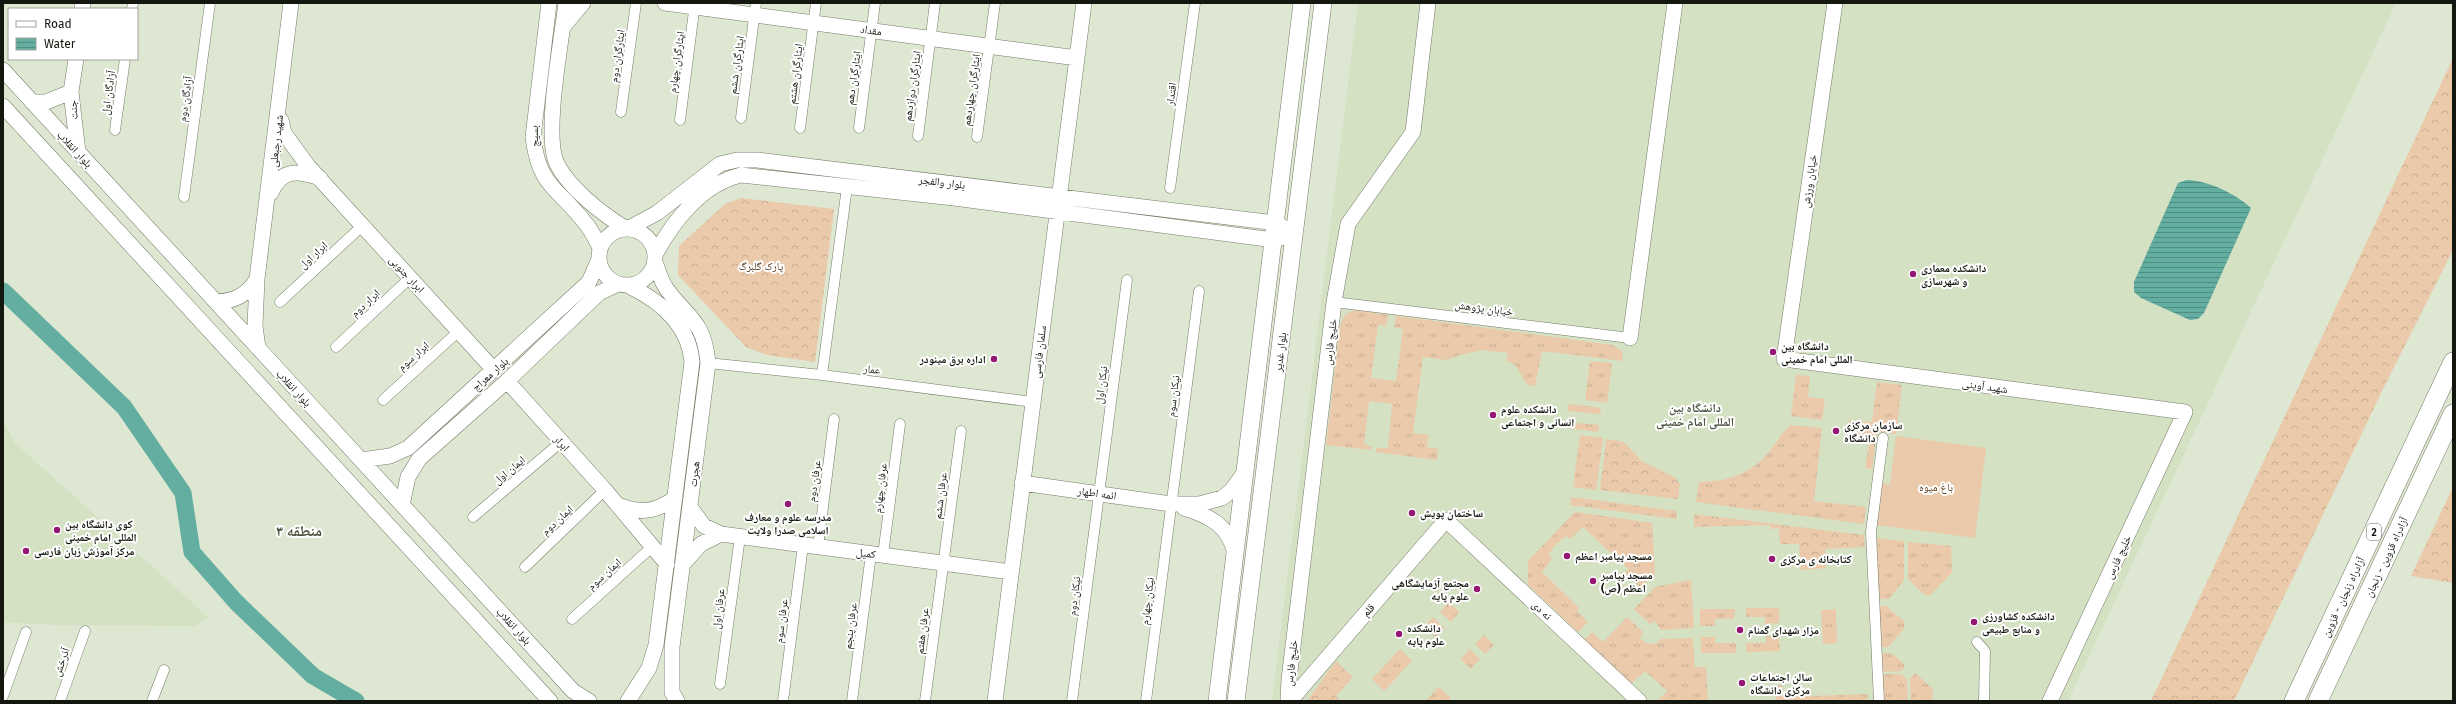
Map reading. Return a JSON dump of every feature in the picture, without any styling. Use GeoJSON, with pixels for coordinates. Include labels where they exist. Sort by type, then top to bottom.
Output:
{"type":"FeatureCollection","features":[{"type":"Feature","properties":{"kind":"highway","name":"آزادراه زنجان - قزوین"},"geometry":{"type":"LineString","coordinates":[[2294,701],[2453,362]]}},
{"type":"Feature","properties":{"kind":"highway","name":"آزادراه قزوین - زنجان"},"geometry":{"type":"LineString","coordinates":[[2318,701],[2453,414]]}},
{"type":"Feature","properties":{"kind":"main road","name":"بلوار غدیر"},"geometry":{"type":"LineString","coordinates":[[1217,701],[1302,3]]}},
{"type":"Feature","properties":{"kind":"main road","name":"بلوار غدیر"},"geometry":{"type":"LineString","coordinates":[[1236,701],[1323,3]]}},
{"type":"Feature","properties":{"kind":"street","name":"آزادگان دوم"},"geometry":{"type":"LineString","coordinates":[[184,198],[210,3]]}},
{"type":"Feature","properties":{"kind":"street","name":"شهید رجبعلی"},"geometry":{"type":"LineString","coordinates":[[258,348],[255,326],[257,279],[280,111],[291,3]]}},
{"type":"Feature","properties":{"kind":"street","name":"بسیج"},"geometry":{"type":"LineString","coordinates":[[548,3],[532,137],[535,154],[541,171],[550,186],[586,224],[599,253]]}},
{"type":"Feature","properties":{"kind":"street","name":"بسیج"},"geometry":{"type":"LineString","coordinates":[[566,3],[552,122],[552,150],[564,175],[599,212],[627,228]]}},
{"type":"Feature","properties":{"kind":"street"},"geometry":{"type":"LineString","coordinates":[[563,27],[583,3]]}},
{"type":"Feature","properties":{"kind":"street","name":"ایثارگران دوم"},"geometry":{"type":"LineString","coordinates":[[621,112],[636,3]]}},
{"type":"Feature","properties":{"kind":"street","name":"مقداد"},"geometry":{"type":"LineString","coordinates":[[666,3],[755,9],[814,23],[1077,58]]}},
{"type":"Feature","properties":{"kind":"street","name":"ایثارگران هشتم"},"geometry":{"type":"LineString","coordinates":[[800,128],[816,3]]}},
{"type":"Feature","properties":{"kind":"street","name":"ایثارگران دهم"},"geometry":{"type":"LineString","coordinates":[[859,128],[875,3]]}},
{"type":"Feature","properties":{"kind":"street","name":"ایثارگران دوازدهم"},"geometry":{"type":"LineString","coordinates":[[918,136],[935,3]]}},
{"type":"Feature","properties":{"kind":"street","name":"ایثارگران چهاردهم"},"geometry":{"type":"LineString","coordinates":[[977,137],[995,3]]}},
{"type":"Feature","properties":{"kind":"street","name":"سلمان فارسی"},"geometry":{"type":"LineString","coordinates":[[995,701],[1084,3]]}},
{"type":"Feature","properties":{"kind":"street","name":"اقتدار"},"geometry":{"type":"LineString","coordinates":[[1170,188],[1194,3]]}},
{"type":"Feature","properties":{"kind":"street","name":"خلیج فارس"},"geometry":{"type":"LineString","coordinates":[[1289,701],[1289,680],[1334,302],[1348,224],[1413,132],[1428,3]]}},
{"type":"Feature","properties":{"kind":"street"},"geometry":{"type":"LineString","coordinates":[[1630,338],[1676,3]]}},
{"type":"Feature","properties":{"kind":"street","name":"خیابان ورزش"},"geometry":{"type":"LineString","coordinates":[[1784,359],[1835,3]]}},
{"type":"Feature","properties":{"kind":"street","name":"ایثارگران چهارم"},"geometry":{"type":"LineString","coordinates":[[680,120],[695,5]]}},
{"type":"Feature","properties":{"kind":"street","name":"ایثارگران ششم"},"geometry":{"type":"LineString","coordinates":[[741,118],[755,9]]}},
{"type":"Feature","properties":{"kind":"street","name":"جنت"},"geometry":{"type":"LineString","coordinates":[[76,60],[71,92],[78,152]]}},
{"type":"Feature","properties":{"kind":"street","name":"آزادگان اول"},"geometry":{"type":"LineString","coordinates":[[115,130],[125,60]]}},
{"type":"Feature","properties":{"kind":"street","name":"بلوار انقلاب"},"geometry":{"type":"LineString","coordinates":[[3,70],[573,691],[589,701]]}},
{"type":"Feature","properties":{"kind":"street","name":"جنت"},"geometry":{"type":"LineString","coordinates":[[32,102],[46,102],[71,92]]}},
{"type":"Feature","properties":{"kind":"street"},"geometry":{"type":"LineString","coordinates":[[3,106],[550,701]]}},
{"type":"Feature","properties":{"kind":"street","name":"ابرار جنوبی"},"geometry":{"type":"LineString","coordinates":[[280,111],[284,133],[308,166],[460,330],[494,370]]}},
{"type":"Feature","properties":{"kind":"street","name":"بلوار والفجر"},"geometry":{"type":"LineString","coordinates":[[627,228],[657,213],[720,164],[737,160],[757,160],[1276,223]]}},
{"type":"Feature","properties":{"kind":"street"},"geometry":{"type":"LineString","coordinates":[[268,200],[276,180],[288,174],[304,172],[320,178]]}},
{"type":"Feature","properties":{"kind":"street","name":"بلوار والفجر"},"geometry":{"type":"LineString","coordinates":[[655,258],[668,231],[704,194],[717,183],[729,178],[757,176],[954,198],[1274,240]]}},
{"type":"Feature","properties":{"kind":"street"},"geometry":{"type":"LineString","coordinates":[[822,375],[847,187]]}},
{"type":"Feature","properties":{"kind":"street"},"geometry":{"type":"LineString","coordinates":[[1276,223],[1294,234]]}},
{"type":"Feature","properties":{"kind":"street","name":"ابرار اول"},"geometry":{"type":"LineString","coordinates":[[280,302],[362,226]]}},
{"type":"Feature","properties":{"kind":"street"},"geometry":{"type":"LineString","coordinates":[[627,228],[642,232],[651,242],[655,258],[646,278],[623,285],[608,278],[601,270],[599,253],[605,238],[614,231],[627,228]]}},
{"type":"Feature","properties":{"kind":"street"},"geometry":{"type":"LineString","coordinates":[[1274,240],[1294,234]]}},
{"type":"Feature","properties":{"kind":"street","name":"بلوار معراج"},"geometry":{"type":"LineString","coordinates":[[361,460],[390,456],[408,448],[589,282],[599,253]]}},
{"type":"Feature","properties":{"kind":"street","name":"هجرت"},"geometry":{"type":"LineString","coordinates":[[655,258],[665,287],[694,318],[702,332],[708,363],[682,564],[671,672],[672,692],[677,701]]}},
{"type":"Feature","properties":{"kind":"street","name":"ابرار دوم"},"geometry":{"type":"LineString","coordinates":[[336,346],[411,277]]}},
{"type":"Feature","properties":{"kind":"street"},"geometry":{"type":"LineString","coordinates":[[216,302],[226,302],[240,297],[252,288],[257,279]]}},
{"type":"Feature","properties":{"kind":"street","name":"نیکان اول"},"geometry":{"type":"LineString","coordinates":[[1099,494],[1127,280]]}},
{"type":"Feature","properties":{"kind":"street","name":"بلوار معراج"},"geometry":{"type":"LineString","coordinates":[[402,505],[408,477],[418,459],[507,381],[599,294],[623,285]]}},
{"type":"Feature","properties":{"kind":"street","name":"هجرت"},"geometry":{"type":"LineString","coordinates":[[623,285],[653,298],[681,328],[691,350],[692,362],[656,645],[649,668],[628,701]]}},
{"type":"Feature","properties":{"kind":"street","name":"نیکان سوم"},"geometry":{"type":"LineString","coordinates":[[1171,504],[1199,291]]}},
{"type":"Feature","properties":{"kind":"street","name":"خیابان پژوهش"},"geometry":{"type":"LineString","coordinates":[[1334,302],[1630,338]]}},
{"type":"Feature","properties":{"kind":"street","name":"ابرار سوم"},"geometry":{"type":"LineString","coordinates":[[383,400],[460,330]]}},
{"type":"Feature","properties":{"kind":"street","name":"شهید آوینی"},"geometry":{"type":"LineString","coordinates":[[1784,359],[2185,412]]}},
{"type":"Feature","properties":{"kind":"street"},"geometry":{"type":"LineString","coordinates":[[692,362],[708,363]]}},
{"type":"Feature","properties":{"kind":"street","name":"عمار"},"geometry":{"type":"LineString","coordinates":[[708,363],[822,375],[1033,402]]}},
{"type":"Feature","properties":{"kind":"street","name":"ابرار"},"geometry":{"type":"LineString","coordinates":[[507,381],[605,490],[667,564]]}},
{"type":"Feature","properties":{"kind":"street","name":"خلیج فارس"},"geometry":{"type":"LineString","coordinates":[[2050,701],[2185,412]]}},
{"type":"Feature","properties":{"kind":"street","name":"عرفان دوم"},"geometry":{"type":"LineString","coordinates":[[810,546],[834,419]]}},
{"type":"Feature","properties":{"kind":"street","name":"عرفان چهارم"},"geometry":{"type":"LineString","coordinates":[[877,555],[900,424]]}},
{"type":"Feature","properties":{"kind":"street","name":"عرفان ششم"},"geometry":{"type":"LineString","coordinates":[[943,563],[961,431]]}},
{"type":"Feature","properties":{"kind":"street"},"geometry":{"type":"LineString","coordinates":[[1879,701],[1871,532],[1883,438]]}},
{"type":"Feature","properties":{"kind":"street","name":"ایمان اول"},"geometry":{"type":"LineString","coordinates":[[473,517],[561,442]]}},
{"type":"Feature","properties":{"kind":"street"},"geometry":{"type":"LineString","coordinates":[[408,448],[411,456],[418,459]]}},
{"type":"Feature","properties":{"kind":"street","name":"ائمه اطهار"},"geometry":{"type":"LineString","coordinates":[[1022,483],[1171,504],[1199,504],[1222,498],[1231,491],[1245,472]]}},
{"type":"Feature","properties":{"kind":"street","name":"ایمان دوم"},"geometry":{"type":"LineString","coordinates":[[525,567],[605,490]]}},
{"type":"Feature","properties":{"kind":"street","name":"نیکان دوم"},"geometry":{"type":"LineString","coordinates":[[1072,701],[1099,494]]}},
{"type":"Feature","properties":{"kind":"street"},"geometry":{"type":"LineString","coordinates":[[617,505],[631,511],[647,512],[662,507],[674,498]]}},
{"type":"Feature","properties":{"kind":"street","name":"ائمه اطهار"},"geometry":{"type":"LineString","coordinates":[[1171,504],[1210,517],[1219,524],[1232,542],[1235,553]]}},
{"type":"Feature","properties":{"kind":"street","name":"نیکان چهارم"},"geometry":{"type":"LineString","coordinates":[[1146,701],[1171,504]]}},
{"type":"Feature","properties":{"kind":"street","name":"کمیل"},"geometry":{"type":"LineString","coordinates":[[690,507],[704,526],[721,534],[1011,572]]}},
{"type":"Feature","properties":{"kind":"street","name":"قلم"},"geometry":{"type":"LineString","coordinates":[[1289,701],[1446,520]]}},
{"type":"Feature","properties":{"kind":"street","name":"نه دی"},"geometry":{"type":"LineString","coordinates":[[1446,520],[1638,701]]}},
{"type":"Feature","properties":{"kind":"street"},"geometry":{"type":"LineString","coordinates":[[682,564],[701,544],[721,534]]}},
{"type":"Feature","properties":{"kind":"street","name":"عرفان اول"},"geometry":{"type":"LineString","coordinates":[[720,684],[740,537]]}},
{"type":"Feature","properties":{"kind":"street","name":"ایمان سوم"},"geometry":{"type":"LineString","coordinates":[[572,619],[653,546]]}},
{"type":"Feature","properties":{"kind":"street","name":"عرفان سوم"},"geometry":{"type":"LineString","coordinates":[[783,701],[810,546]]}},
{"type":"Feature","properties":{"kind":"street","name":"عرفان پنجم"},"geometry":{"type":"LineString","coordinates":[[852,701],[877,555]]}},
{"type":"Feature","properties":{"kind":"street","name":"عرفان هفتم"},"geometry":{"type":"LineString","coordinates":[[925,701],[943,563]]}},
{"type":"Feature","properties":{"kind":"street","name":"آذرخش"},"geometry":{"type":"LineString","coordinates":[[60,701],[85,631]]}},
{"type":"Feature","properties":{"kind":"street"},"geometry":{"type":"LineString","coordinates":[[3,696],[26,632]]}},
{"type":"Feature","properties":{"kind":"street"},"geometry":{"type":"LineString","coordinates":[[1977,642],[1985,651],[1984,701]]}},
{"type":"Feature","properties":{"kind":"street"},"geometry":{"type":"LineString","coordinates":[[152,701],[164,670]]}},
{"type":"Feature","properties":{"kind":"shaded area","name":"دانشگاه بین المللی امام خمینی"},"geometry":{"type":"Polygon","coordinates":[[[1358,3],[2396,3],[2068,701],[1272,701],[1358,3]]]}},
{"type":"Feature","properties":{"kind":"shaded area","name":"کوی دانشگاه بین المللی امام خمینی"},"geometry":{"type":"Polygon","coordinates":[[[3,419],[14,442],[208,617],[195,626],[54,625],[3,622],[3,419]]]}},
{"type":"Feature","properties":{"kind":"green space"},"geometry":{"type":"Polygon","coordinates":[[[2453,58],[2453,250],[2384,387],[2234,701],[2151,701],[2453,58]]]}},
{"type":"Feature","properties":{"kind":"green space","name":"پارک گلبرگ"},"geometry":{"type":"Polygon","coordinates":[[[741,198],[834,209],[815,362],[767,355],[746,347],[678,275],[679,246],[725,204],[741,198]]]}},
{"type":"Feature","properties":{"kind":"green space"},"geometry":{"type":"Polygon","coordinates":[[[1356,310],[1388,315],[1386,326],[1378,325],[1371,378],[1396,381],[1403,329],[1394,327],[1396,316],[1613,345],[1622,351],[1623,361],[1542,351],[1535,386],[1527,385],[1516,366],[1507,360],[1508,353],[1482,350],[1460,355],[1447,360],[1423,357],[1413,433],[1429,435],[1427,447],[1438,449],[1437,460],[1376,452],[1376,448],[1388,448],[1392,404],[1369,401],[1364,444],[1371,446],[1371,450],[1326,445],[1340,327],[1345,316],[1349,312],[1356,310]]]}},
{"type":"Feature","properties":{"kind":"green space"},"geometry":{"type":"Polygon","coordinates":[[[1590,361],[1612,363],[1607,403],[1585,400],[1590,361]]]}},
{"type":"Feature","properties":{"kind":"green space"},"geometry":{"type":"Polygon","coordinates":[[[1796,375],[1810,376],[1808,397],[1825,399],[1822,420],[1791,416],[1796,375]]]}},
{"type":"Feature","properties":{"kind":"green space"},"geometry":{"type":"Polygon","coordinates":[[[1877,382],[1902,385],[1896,434],[1877,432],[1872,469],[1865,468],[1870,438],[1847,435],[1849,420],[1872,422],[1877,382]]]}},
{"type":"Feature","properties":{"kind":"green space"},"geometry":{"type":"Polygon","coordinates":[[[1569,404],[1601,408],[1600,414],[1568,411],[1569,404]]]}},
{"type":"Feature","properties":{"kind":"green space"},"geometry":{"type":"Polygon","coordinates":[[[1568,422],[1599,425],[1598,432],[1567,428],[1568,422]]]}},
{"type":"Feature","properties":{"kind":"green space"},"geometry":{"type":"Polygon","coordinates":[[[1790,425],[1822,428],[1814,501],[1866,507],[1864,524],[1696,502],[1699,482],[1709,482],[1728,478],[1754,466],[1762,460],[1790,425]]]}},
{"type":"Feature","properties":{"kind":"green space"},"geometry":{"type":"Polygon","coordinates":[[[1580,435],[1603,438],[1596,490],[1573,487],[1580,435]]]}},
{"type":"Feature","properties":{"kind":"green space","name":"باغ میوه"},"geometry":{"type":"Polygon","coordinates":[[[1896,436],[1986,448],[1975,538],[1876,525],[1881,483],[1890,484],[1896,436]]]}},
{"type":"Feature","properties":{"kind":"green space"},"geometry":{"type":"Polygon","coordinates":[[[1606,439],[1624,442],[1643,462],[1674,477],[1680,484],[1678,499],[1600,490],[1606,439]]]}},
{"type":"Feature","properties":{"kind":"green space"},"geometry":{"type":"Polygon","coordinates":[[[2453,487],[2453,583],[2411,576],[2453,487]]]}},
{"type":"Feature","properties":{"kind":"green space"},"geometry":{"type":"Polygon","coordinates":[[[1571,497],[1677,511],[1676,519],[1570,505],[1571,497]]]}},
{"type":"Feature","properties":{"kind":"green space"},"geometry":{"type":"Polygon","coordinates":[[[1575,512],[1652,523],[1655,574],[1641,588],[1625,573],[1628,569],[1583,527],[1570,539],[1566,536],[1553,547],[1549,555],[1552,559],[1542,572],[1579,608],[1577,611],[1588,622],[1578,632],[1528,585],[1528,561],[1575,512]]]}},
{"type":"Feature","properties":{"kind":"green space"},"geometry":{"type":"Polygon","coordinates":[[[1694,514],[1864,535],[1865,547],[1825,549],[1826,568],[1801,570],[1799,544],[1780,544],[1779,528],[1771,529],[1770,525],[1694,527],[1694,514]]]}},
{"type":"Feature","properties":{"kind":"green space"},"geometry":{"type":"Polygon","coordinates":[[[1876,538],[1904,541],[1904,580],[1889,599],[1877,599],[1876,538]]]}},
{"type":"Feature","properties":{"kind":"green space"},"geometry":{"type":"Polygon","coordinates":[[[1908,542],[1951,546],[1952,572],[1931,595],[1925,595],[1908,579],[1908,542]]]}},
{"type":"Feature","properties":{"kind":"green space"},"geometry":{"type":"Polygon","coordinates":[[[1691,580],[1694,628],[1661,630],[1655,621],[1650,624],[1634,609],[1655,587],[1691,580]]]}},
{"type":"Feature","properties":{"kind":"green space"},"geometry":{"type":"Polygon","coordinates":[[[1449,602],[1459,612],[1451,622],[1440,612],[1449,602]]]}},
{"type":"Feature","properties":{"kind":"green space"},"geometry":{"type":"Polygon","coordinates":[[[1878,606],[1886,606],[1904,621],[1904,629],[1888,647],[1880,647],[1878,606]]]}},
{"type":"Feature","properties":{"kind":"green space"},"geometry":{"type":"Polygon","coordinates":[[[1746,608],[1779,608],[1779,623],[1765,624],[1765,617],[1746,617],[1746,608]]]}},
{"type":"Feature","properties":{"kind":"green space"},"geometry":{"type":"Polygon","coordinates":[[[1700,609],[1735,609],[1734,619],[1715,619],[1715,626],[1700,626],[1700,609]]]}},
{"type":"Feature","properties":{"kind":"green space"},"geometry":{"type":"Polygon","coordinates":[[[1836,609],[1837,643],[1823,644],[1821,610],[1836,609]]]}},
{"type":"Feature","properties":{"kind":"green space"},"geometry":{"type":"Polygon","coordinates":[[[1433,617],[1444,628],[1435,637],[1424,627],[1433,617]]]}},
{"type":"Feature","properties":{"kind":"green space"},"geometry":{"type":"Polygon","coordinates":[[[1627,617],[1643,632],[1640,638],[1646,643],[1656,644],[1661,639],[1693,638],[1695,667],[1706,667],[1708,701],[1657,701],[1667,691],[1645,671],[1631,684],[1583,642],[1592,632],[1603,642],[1627,617]]]}},
{"type":"Feature","properties":{"kind":"green space"},"geometry":{"type":"Polygon","coordinates":[[[1484,635],[1494,645],[1485,654],[1475,644],[1484,635]]]}},
{"type":"Feature","properties":{"kind":"green space"},"geometry":{"type":"Polygon","coordinates":[[[1766,636],[1779,636],[1780,651],[1746,652],[1746,643],[1766,643],[1766,636]]]}},
{"type":"Feature","properties":{"kind":"green space"},"geometry":{"type":"Polygon","coordinates":[[[1701,637],[1715,637],[1715,643],[1736,643],[1736,653],[1701,653],[1701,637]]]}},
{"type":"Feature","properties":{"kind":"green space"},"geometry":{"type":"Polygon","coordinates":[[[1400,649],[1412,661],[1384,691],[1372,679],[1400,649]]]}},
{"type":"Feature","properties":{"kind":"green space"},"geometry":{"type":"Polygon","coordinates":[[[1470,649],[1480,659],[1471,669],[1461,659],[1470,649]]]}},
{"type":"Feature","properties":{"kind":"green space"},"geometry":{"type":"Polygon","coordinates":[[[1891,653],[1905,665],[1902,671],[1881,672],[1880,654],[1891,653]]]}},
{"type":"Feature","properties":{"kind":"green space"},"geometry":{"type":"Polygon","coordinates":[[[1336,661],[1353,677],[1336,696],[1341,701],[1307,701],[1336,661]]]}},
{"type":"Feature","properties":{"kind":"green space"},"geometry":{"type":"Polygon","coordinates":[[[1915,673],[1933,689],[1932,701],[1911,701],[1910,679],[1915,673]]]}},
{"type":"Feature","properties":{"kind":"green space"},"geometry":{"type":"Polygon","coordinates":[[[1881,674],[1901,674],[1907,679],[1908,701],[1882,701],[1881,674]]]}},
{"type":"Feature","properties":{"kind":"green space"},"geometry":{"type":"Polygon","coordinates":[[[1782,685],[1783,697],[1868,694],[1867,701],[1764,701],[1776,700],[1775,686],[1782,685]]]}},
{"type":"Feature","properties":{"kind":"green space"},"geometry":{"type":"Polygon","coordinates":[[[1439,687],[1451,698],[1448,701],[1425,701],[1439,687]]]}},
{"type":"Feature","properties":{"kind":"water"},"geometry":{"type":"Polygon","coordinates":[[[2187,180],[2212,185],[2229,193],[2251,208],[2204,313],[2198,319],[2190,320],[2141,298],[2134,292],[2134,282],[2178,183],[2187,180]]]}},
{"type":"Feature","properties":{"kind":"waterway"},"geometry":{"type":"LineString","coordinates":[[3,291],[124,407],[183,493],[192,552],[236,602],[313,676],[356,701]]}},
{"type":"Feature","properties":{"kind":"place","name":"دانشکده معماری و شهرسازی"},"geometry":{"type":"Point","coordinates":[1913,274]}},
{"type":"Feature","properties":{"kind":"place","name":"دانشگاه بین المللی امام خمینی"},"geometry":{"type":"Point","coordinates":[1773,352]}},
{"type":"Feature","properties":{"kind":"place","name":"اداره برق مینودر"},"geometry":{"type":"Point","coordinates":[994,359]}},
{"type":"Feature","properties":{"kind":"place","name":"دانشکده علوم انسانی و اجتماعی"},"geometry":{"type":"Point","coordinates":[1493,415]}},
{"type":"Feature","properties":{"kind":"place","name":"سازمان مرکزی دانشگاه"},"geometry":{"type":"Point","coordinates":[1836,431]}},
{"type":"Feature","properties":{"kind":"place","name":"مدرسه علوم و معارف اسلامی صدرا ولایت"},"geometry":{"type":"Point","coordinates":[788,504]}},
{"type":"Feature","properties":{"kind":"place","name":"ساختمان پویش"},"geometry":{"type":"Point","coordinates":[1412,513]}},
{"type":"Feature","properties":{"kind":"place","name":"کوی دانشگاه بین المللی امام خمینی"},"geometry":{"type":"Point","coordinates":[57,530]}},
{"type":"Feature","properties":{"kind":"place","name":"مرکز آموزش زبان فارسی"},"geometry":{"type":"Point","coordinates":[26,551]}},
{"type":"Feature","properties":{"kind":"place","name":"مسجد پیامبر اعظم"},"geometry":{"type":"Point","coordinates":[1567,556]}},
{"type":"Feature","properties":{"kind":"place","name":"کتابخانه ی مرکزی"},"geometry":{"type":"Point","coordinates":[1772,559]}},
{"type":"Feature","properties":{"kind":"place","name":"مسجد پیامبر اعظم (ص)"},"geometry":{"type":"Point","coordinates":[1593,581]}},
{"type":"Feature","properties":{"kind":"place","name":"مجتمع آزمایشگاهی علوم پایه"},"geometry":{"type":"Point","coordinates":[1477,589]}},
{"type":"Feature","properties":{"kind":"place","name":"دانشکده کشاورزی و منابع طبیعی"},"geometry":{"type":"Point","coordinates":[1974,622]}},
{"type":"Feature","properties":{"kind":"place","name":"مزار شهدای گمنام"},"geometry":{"type":"Point","coordinates":[1740,630]}},
{"type":"Feature","properties":{"kind":"place","name":"دانشکده علوم پایه"},"geometry":{"type":"Point","coordinates":[1399,634]}},
{"type":"Feature","properties":{"kind":"place","name":"سالن اجتماعات مرکزی دانشگاه"},"geometry":{"type":"Point","coordinates":[1742,683]}},
{"type":"Feature","properties":{"kind":"district","name":"دانشگاه بین المللی امام خمینی"},"geometry":{"type":"Point","coordinates":[1695,415]}},
{"type":"Feature","properties":{"kind":"district","name":"منطقه ۳"},"geometry":{"type":"Point","coordinates":[299,531]}}]}
